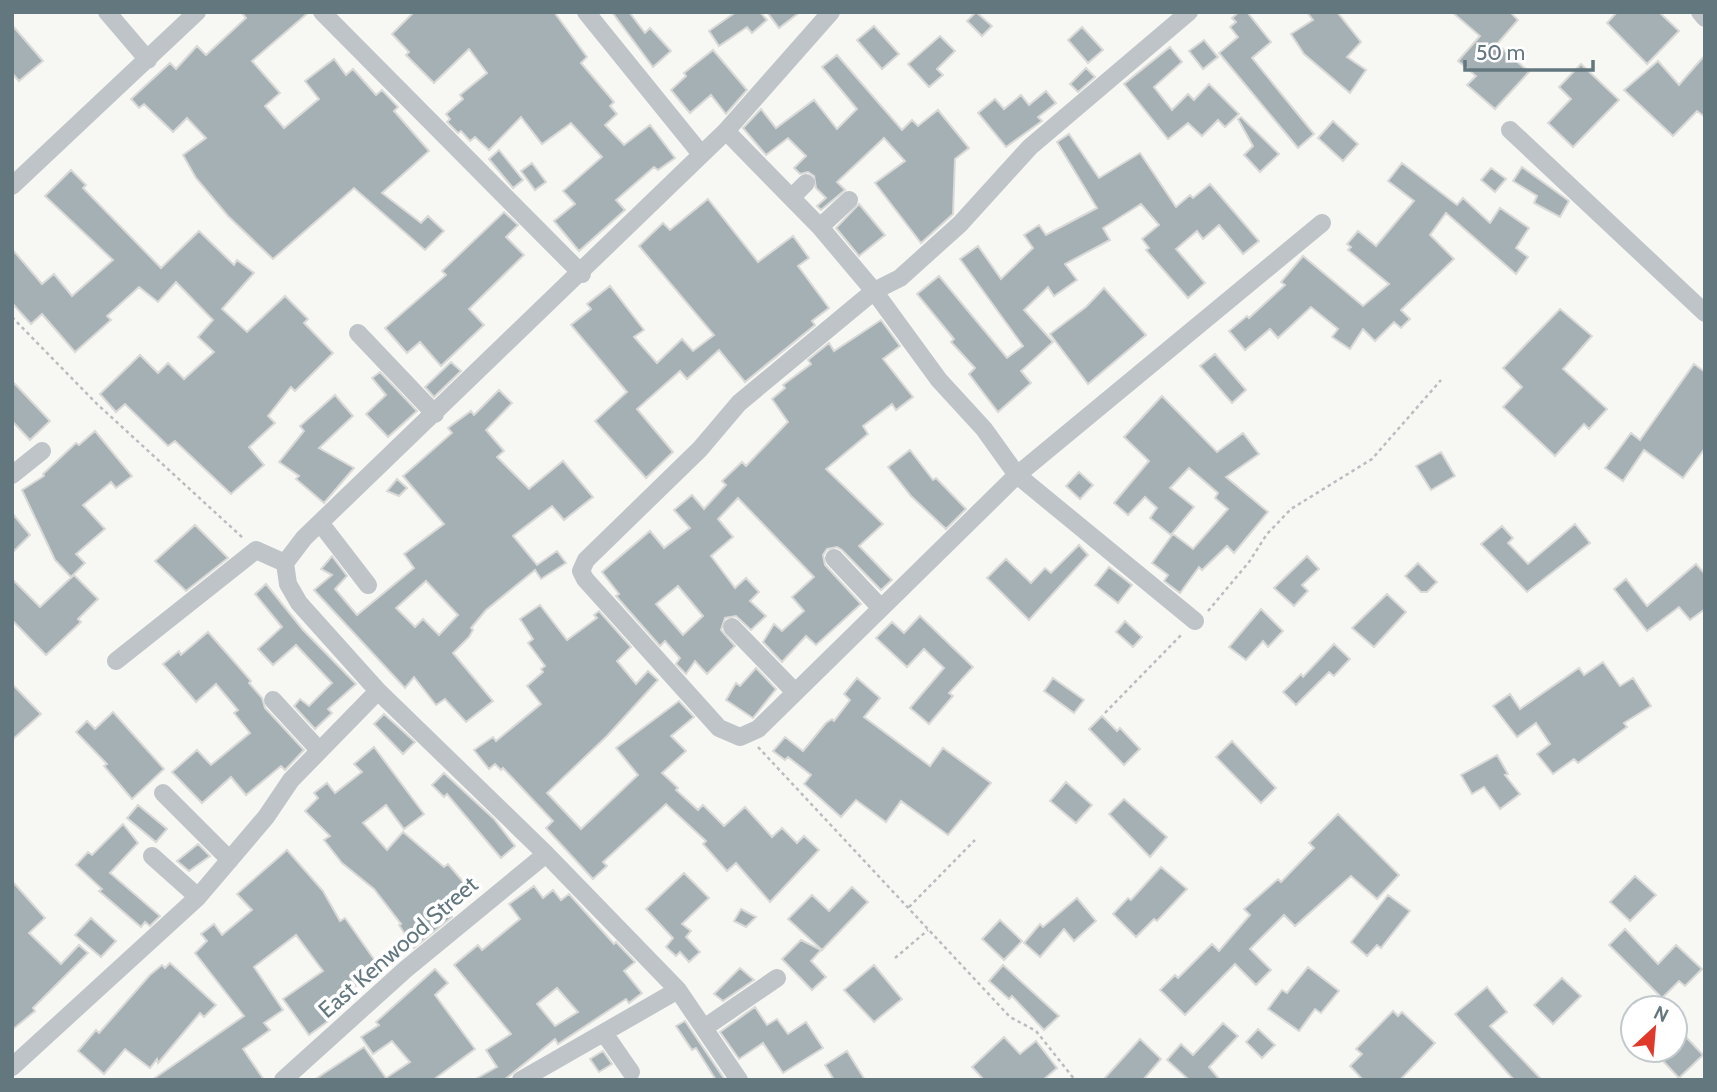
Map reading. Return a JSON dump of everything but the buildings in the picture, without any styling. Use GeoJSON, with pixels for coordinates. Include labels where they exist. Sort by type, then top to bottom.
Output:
{"type":"FeatureCollection","features":[{"type":"Feature","properties":{"kind":"street"},"geometry":{"type":"LineString","coordinates":[[107,12],[148,60]]}},
{"type":"Feature","properties":{"kind":"street"},"geometry":{"type":"LineString","coordinates":[[12,186],[197,12]]}},
{"type":"Feature","properties":{"kind":"street"},"geometry":{"type":"LineString","coordinates":[[322,12],[582,274]]}},
{"type":"Feature","properties":{"kind":"street"},"geometry":{"type":"LineString","coordinates":[[586,12],[701,154]]}},
{"type":"Feature","properties":{"kind":"street"},"geometry":{"type":"LineString","coordinates":[[285,563],[321,524],[582,274],[726,131],[831,12]]}},
{"type":"Feature","properties":{"kind":"street"},"geometry":{"type":"LineString","coordinates":[[1189,12],[1030,147],[960,224],[900,278],[874,291],[739,403],[700,449],[586,560],[581,571],[719,728],[740,737],[758,729],[1017,475],[1322,223]]}},
{"type":"Feature","properties":{"kind":"street"},"geometry":{"type":"LineString","coordinates":[[1700,12],[1705,18]]}},
{"type":"Feature","properties":{"kind":"street"},"geometry":{"type":"LineString","coordinates":[[1510,130],[1705,313]]}},
{"type":"Feature","properties":{"kind":"street"},"geometry":{"type":"LineString","coordinates":[[726,131],[799,189],[821,226],[874,291],[939,380],[984,429],[1017,475],[1195,621]]}},
{"type":"Feature","properties":{"kind":"street"},"geometry":{"type":"LineString","coordinates":[[821,226],[849,200]]}},
{"type":"Feature","properties":{"kind":"street"},"geometry":{"type":"LineString","coordinates":[[358,333],[435,414]]}},
{"type":"Feature","properties":{"kind":"street"},"geometry":{"type":"LineString","coordinates":[[12,475],[42,451]]}},
{"type":"Feature","properties":{"kind":"street"},"geometry":{"type":"LineString","coordinates":[[321,524],[368,585]]}},
{"type":"Feature","properties":{"kind":"street"},"geometry":{"type":"LineString","coordinates":[[116,661],[256,550],[285,563]]}},
{"type":"Feature","properties":{"kind":"street"},"geometry":{"type":"LineString","coordinates":[[834,558],[880,607]]}},
{"type":"Feature","properties":{"kind":"street"},"geometry":{"type":"LineString","coordinates":[[285,563],[288,584],[299,603],[378,691],[546,854],[678,990],[739,1080]]}},
{"type":"Feature","properties":{"kind":"street"},"geometry":{"type":"LineString","coordinates":[[732,627],[795,692]]}},
{"type":"Feature","properties":{"kind":"street"},"geometry":{"type":"LineString","coordinates":[[12,1067],[198,897],[266,817],[291,779],[378,691]]}},
{"type":"Feature","properties":{"kind":"street"},"geometry":{"type":"LineString","coordinates":[[273,700],[319,751]]}},
{"type":"Feature","properties":{"kind":"street"},"geometry":{"type":"LineString","coordinates":[[163,793],[230,860]]}},
{"type":"Feature","properties":{"kind":"street","name":"East Kenwood Street"},"geometry":{"type":"LineString","coordinates":[[283,1080],[406,969],[546,854]]}},
{"type":"Feature","properties":{"kind":"street"},"geometry":{"type":"LineString","coordinates":[[152,856],[198,897]]}},
{"type":"Feature","properties":{"kind":"street"},"geometry":{"type":"LineString","coordinates":[[704,1028],[777,978]]}},
{"type":"Feature","properties":{"kind":"street"},"geometry":{"type":"LineString","coordinates":[[521,1080],[678,990]]}},
{"type":"Feature","properties":{"kind":"street"},"geometry":{"type":"LineString","coordinates":[[604,1032],[631,1072]]}},
{"type":"Feature","properties":{"kind":"path"},"geometry":{"type":"LineString","coordinates":[[12,317],[97,404],[256,550]]}},
{"type":"Feature","properties":{"kind":"path"},"geometry":{"type":"LineString","coordinates":[[1105,713],[1195,621],[1210,610],[1250,562],[1267,534],[1291,509],[1372,459],[1441,380]]}},
{"type":"Feature","properties":{"kind":"path"},"geometry":{"type":"LineString","coordinates":[[746,734],[1010,1017],[1036,1031],[1074,1080]]}},
{"type":"Feature","properties":{"kind":"path"},"geometry":{"type":"LineString","coordinates":[[908,908],[975,840]]}},
{"type":"Feature","properties":{"kind":"path"},"geometry":{"type":"LineString","coordinates":[[895,958],[928,930]]}}]}
